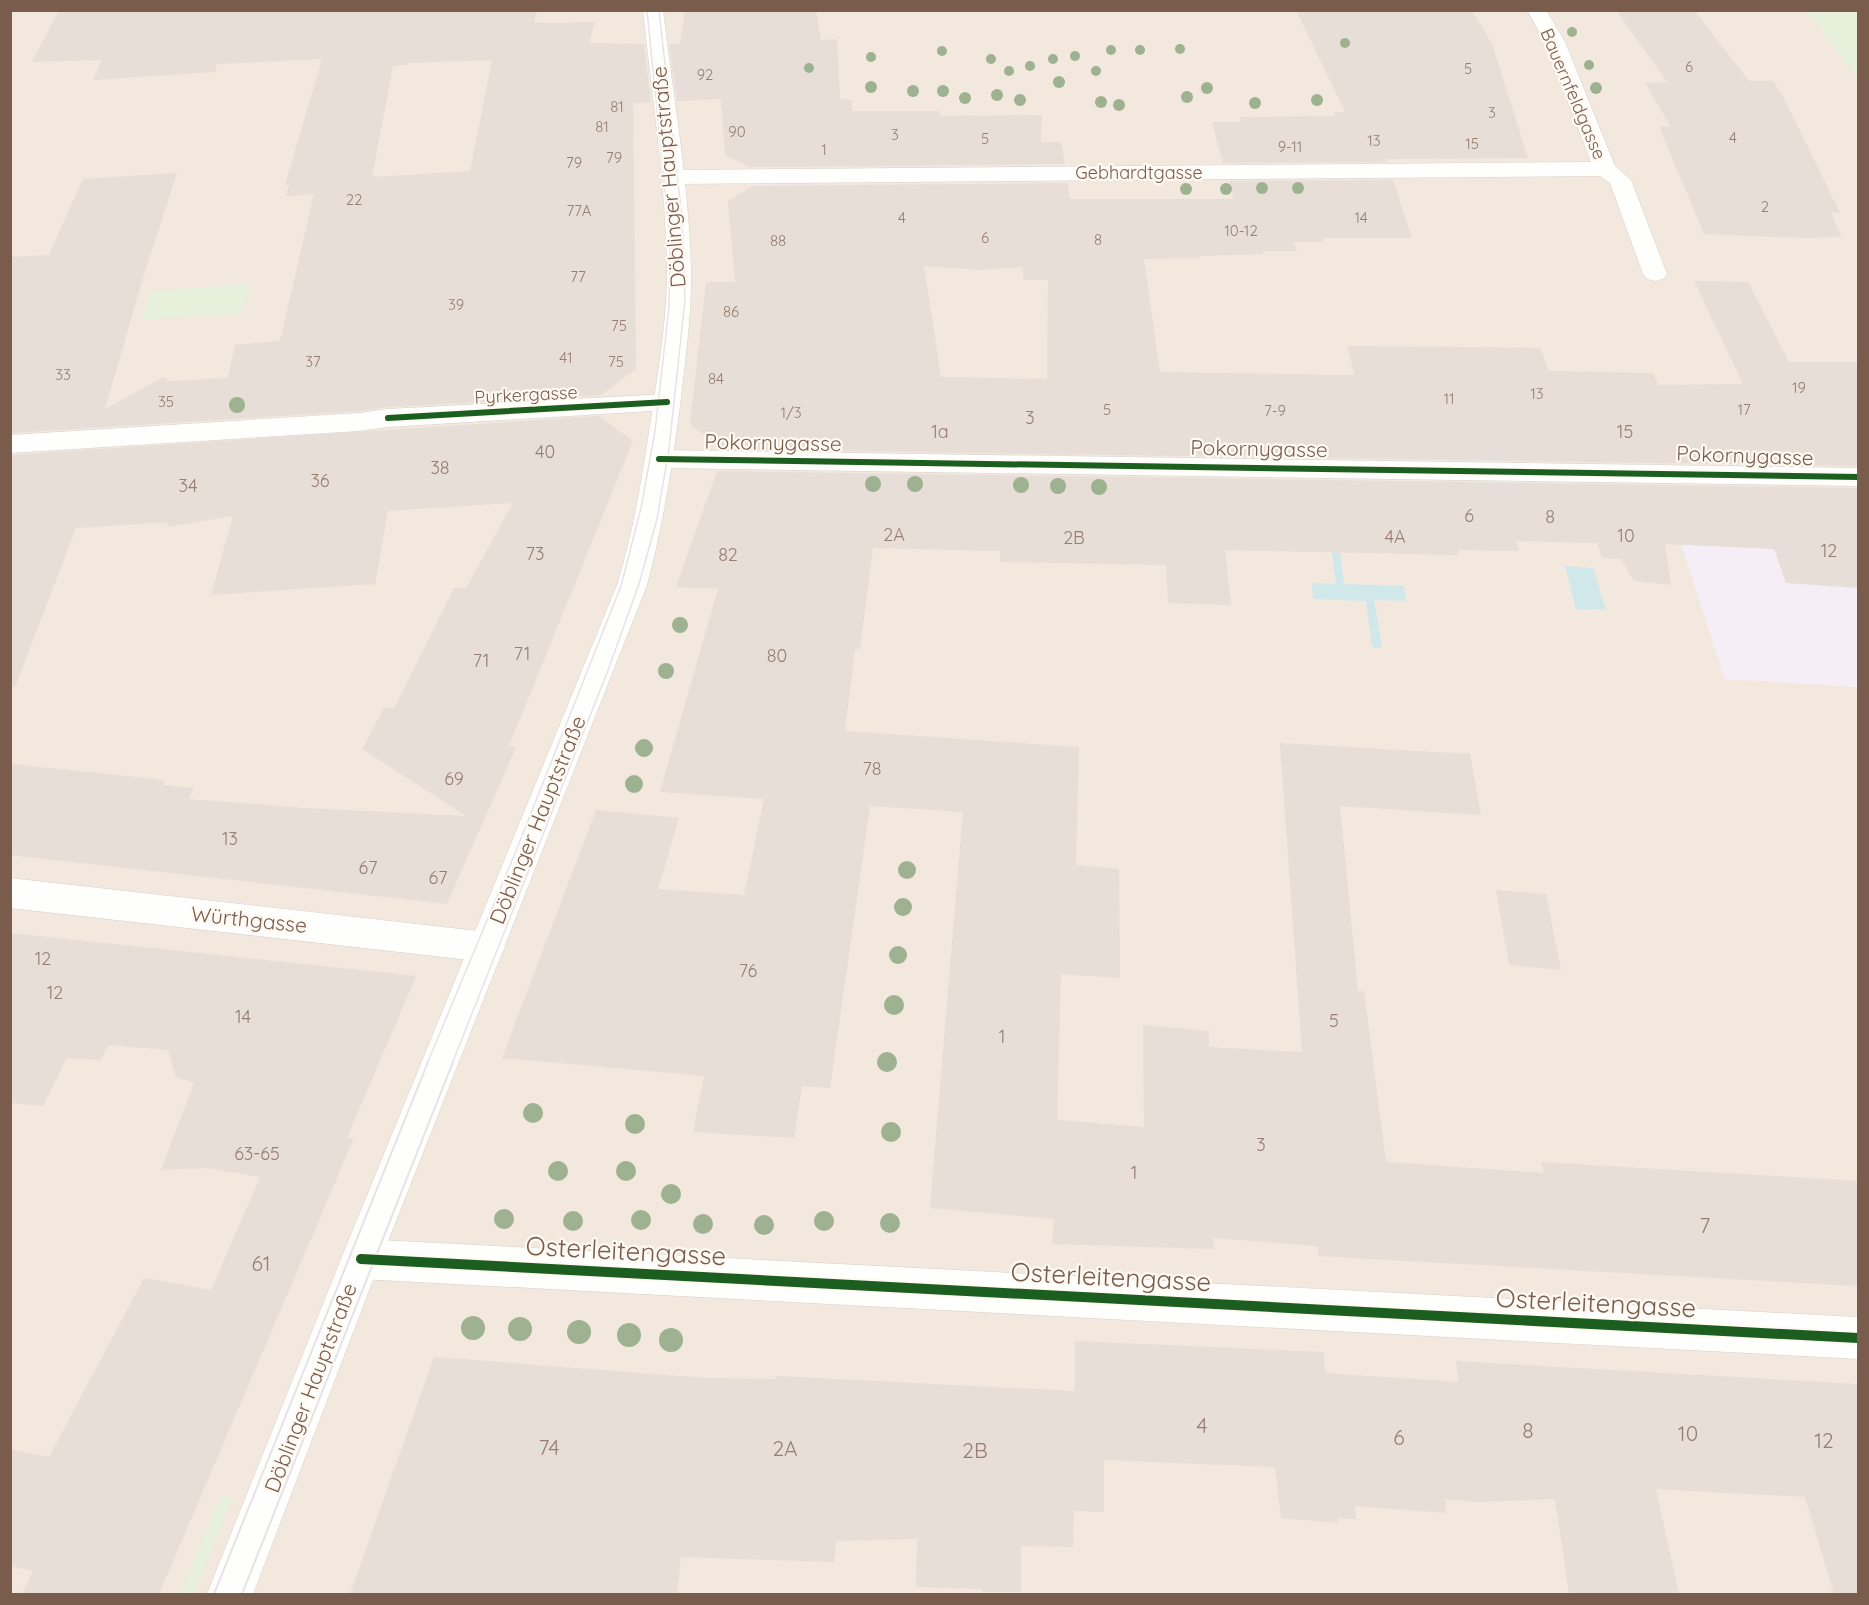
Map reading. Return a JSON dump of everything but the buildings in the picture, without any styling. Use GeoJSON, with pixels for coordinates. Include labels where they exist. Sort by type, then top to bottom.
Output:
{"type":"FeatureCollection","features":[{"type":"Feature","properties":{"kind":"street","name":"Döblinger Hauptstraße"},"geometry":{"type":"LineString","coordinates":[[231,1594],[362,1259],[632,585],[642,551],[659,459],[677,329],[679,298],[672,177],[653,10]]}},
{"type":"Feature","properties":{"kind":"street","name":"Bauernfeldgasse"},"geometry":{"type":"LineString","coordinates":[[1536,10],[1555,42],[1605,169],[1620,180],[1655,274]]}},
{"type":"Feature","properties":{"kind":"street","name":"Gebhardtgasse"},"geometry":{"type":"LineString","coordinates":[[672,177],[1605,169]]}},
{"type":"Feature","properties":{"kind":"street","name":"Pyrkergasse"},"geometry":{"type":"LineString","coordinates":[[10,444],[667,402]]}},
{"type":"Feature","properties":{"kind":"street","name":"Pokornygasse"},"geometry":{"type":"LineString","coordinates":[[659,459],[1643,471],[1858,477]]}},
{"type":"Feature","properties":{"kind":"street","name":"Würthgasse"},"geometry":{"type":"LineString","coordinates":[[10,893],[487,947]]}},
{"type":"Feature","properties":{"kind":"street","name":"Osterleitengasse"},"geometry":{"type":"LineString","coordinates":[[362,1259],[1858,1338]]}},
{"type":"Feature","properties":{"kind":"shaded area"},"geometry":{"type":"Polygon","coordinates":[[[11,11],[1858,11],[1858,1594],[11,1594],[11,11]]]}},
{"type":"Feature","properties":{"kind":"shaded area"},"geometry":{"type":"Polygon","coordinates":[[[1665,495],[1858,499],[1858,687],[1725,679],[1665,495]]]}},
{"type":"Feature","properties":{"kind":"green space"},"geometry":{"type":"Polygon","coordinates":[[[1806,11],[1858,11],[1858,79],[1813,20],[1806,11]]]}},
{"type":"Feature","properties":{"kind":"green space"},"geometry":{"type":"Polygon","coordinates":[[[250,284],[242,313],[141,320],[151,291],[250,284]]]}},
{"type":"Feature","properties":{"kind":"green space"},"geometry":{"type":"Polygon","coordinates":[[[221,1496],[233,1498],[194,1594],[180,1594],[221,1496]]]}},
{"type":"Feature","properties":{"kind":"water"},"geometry":{"type":"Polygon","coordinates":[[[1333,494],[1344,584],[1404,586],[1406,601],[1374,600],[1382,648],[1372,647],[1366,601],[1313,599],[1312,583],[1336,584],[1332,552],[1333,494]]]}},
{"type":"Feature","properties":{"kind":"water"},"geometry":{"type":"Polygon","coordinates":[[[1565,566],[1593,568],[1606,610],[1576,609],[1565,566]]]}},
{"type":"Feature","properties":{"kind":"tram line"},"geometry":{"type":"LineString","coordinates":[[427,1064],[516,851],[621,586],[641,508],[655,431],[669,307],[670,241],[647,10]]}},
{"type":"Feature","properties":{"kind":"tram line"},"geometry":{"type":"LineString","coordinates":[[452,1064],[607,673],[639,584],[657,519],[669,449],[685,300],[682,218],[659,10]]}},
{"type":"Feature","properties":{"kind":"tram line"},"geometry":{"type":"LineString","coordinates":[[214,1594],[428,1062]]}},
{"type":"Feature","properties":{"kind":"tram line"},"geometry":{"type":"LineString","coordinates":[[242,1594],[453,1062]]}},
{"type":"Feature","properties":{"kind":"cycle path"},"geometry":{"type":"LineString","coordinates":[[388,418],[667,402]]}},
{"type":"Feature","properties":{"kind":"cycle path"},"geometry":{"type":"LineString","coordinates":[[659,459],[1858,477]]}},
{"type":"Feature","properties":{"kind":"cycle path"},"geometry":{"type":"LineString","coordinates":[[361,1259],[1858,1338]]}}]}
